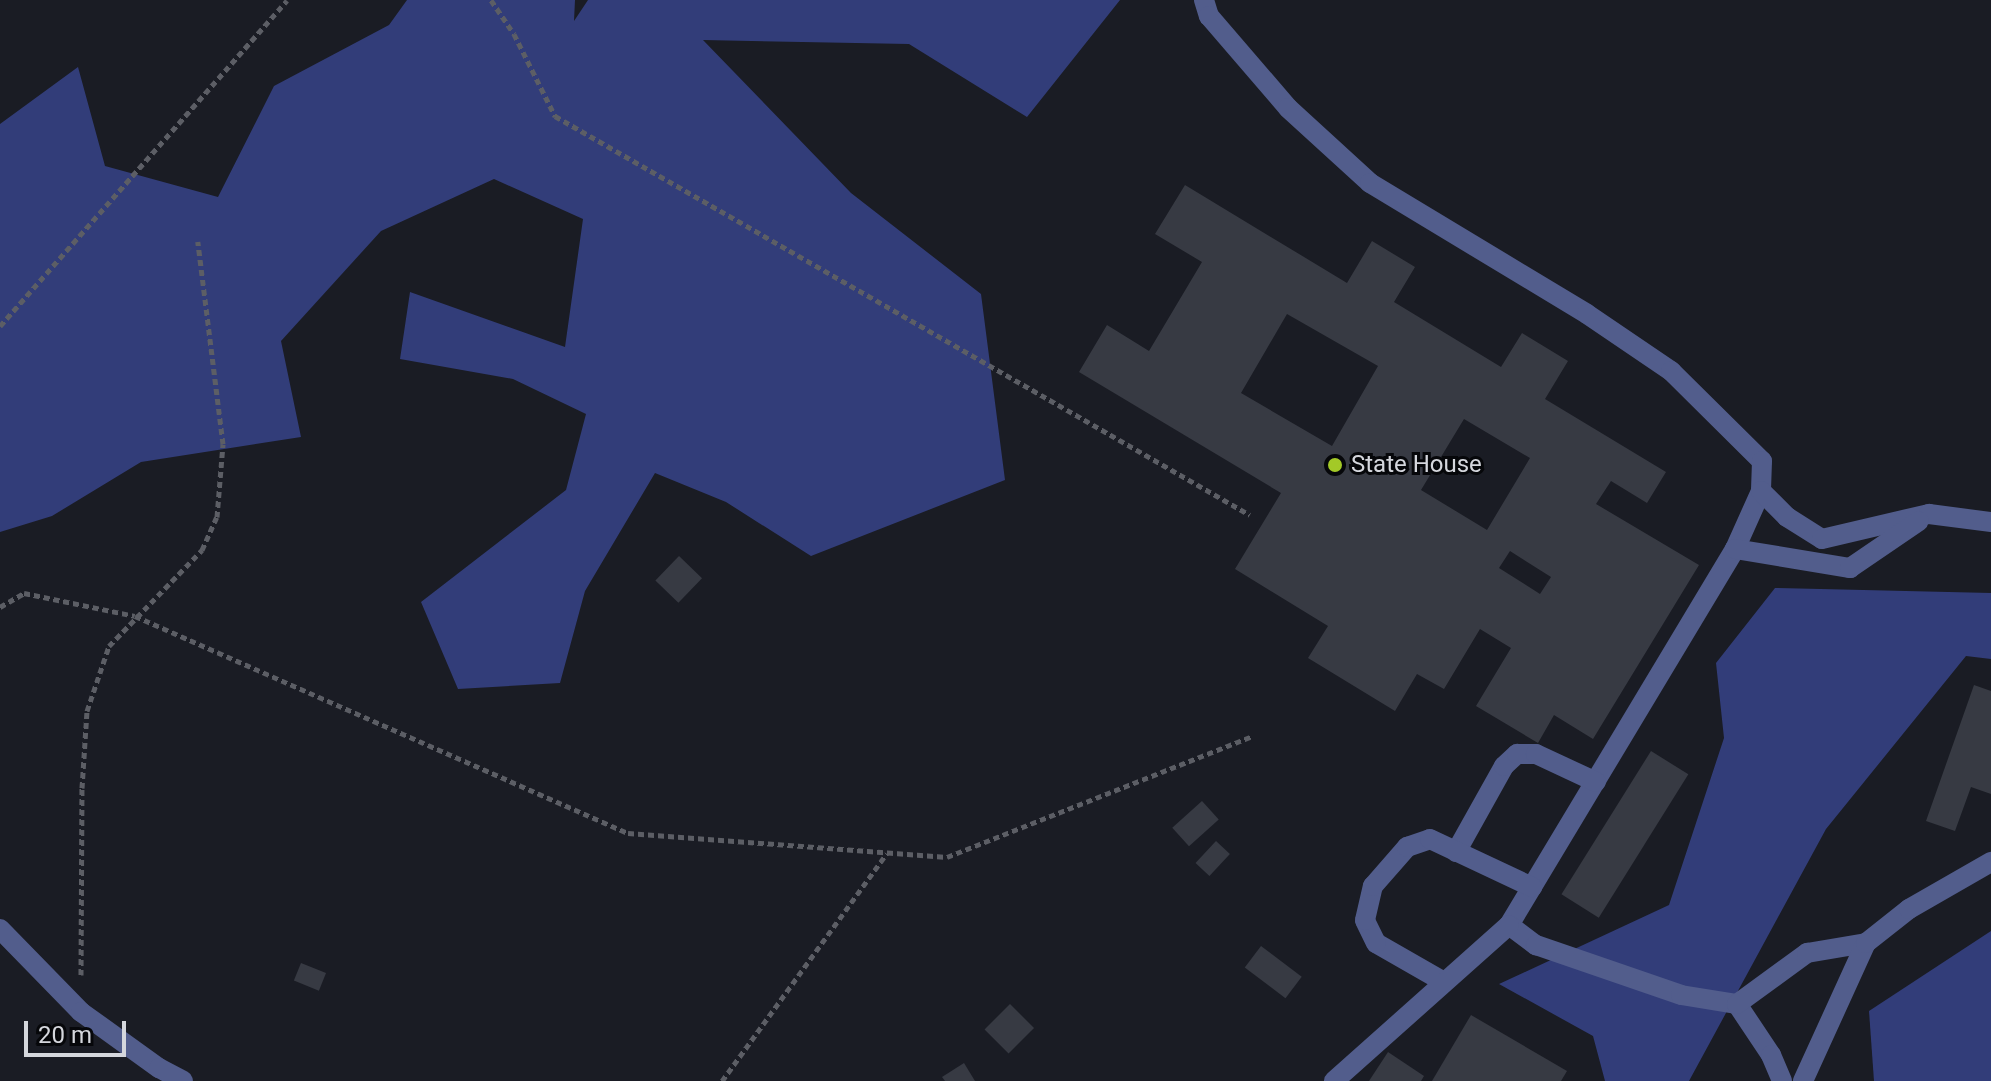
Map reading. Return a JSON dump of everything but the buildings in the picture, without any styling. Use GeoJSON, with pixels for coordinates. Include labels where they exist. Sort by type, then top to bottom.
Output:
{"type":"FeatureCollection","features":[{"type":"Feature","properties":{"kind":"street"},"geometry":{"type":"LineString","coordinates":[[1204,0],[1209,16],[1288,108],[1370,183],[1587,314],[1671,371],[1762,461],[1761,491],[1735,549],[1509,925],[1334,1081]]}},
{"type":"Feature","properties":{"kind":"street"},"geometry":{"type":"LineString","coordinates":[[1761,491],[1787,517],[1822,539],[1929,514],[1991,522]]}},
{"type":"Feature","properties":{"kind":"street"},"geometry":{"type":"LineString","coordinates":[[1735,549],[1850,568],[1929,514]]}},
{"type":"Feature","properties":{"kind":"street"},"geometry":{"type":"LineString","coordinates":[[1456,852],[1504,766],[1517,754],[1536,754],[1596,782]]}},
{"type":"Feature","properties":{"kind":"street"},"geometry":{"type":"LineString","coordinates":[[1444,982],[1376,943],[1365,920],[1373,886],[1407,847],[1430,839],[1532,887]]}},
{"type":"Feature","properties":{"kind":"street"},"geometry":{"type":"LineString","coordinates":[[1803,1081],[1866,943],[1909,909],[1991,862]]}},
{"type":"Feature","properties":{"kind":"street"},"geometry":{"type":"LineString","coordinates":[[1509,925],[1536,945],[1681,995],[1737,1004],[1807,953],[1866,943]]}},
{"type":"Feature","properties":{"kind":"street"},"geometry":{"type":"LineString","coordinates":[[0,929],[81,1012],[183,1081]]}},
{"type":"Feature","properties":{"kind":"street"},"geometry":{"type":"LineString","coordinates":[[1737,1004],[1771,1055],[1782,1081]]}},
{"type":"Feature","properties":{"kind":"path"},"geometry":{"type":"LineString","coordinates":[[0,326],[287,0]]}},
{"type":"Feature","properties":{"kind":"path"},"geometry":{"type":"LineString","coordinates":[[491,0],[514,34],[555,116],[1250,515]]}},
{"type":"Feature","properties":{"kind":"path"},"geometry":{"type":"LineString","coordinates":[[81,1012],[82,788],[87,711],[109,646],[202,550],[217,517],[223,444],[198,242]]}},
{"type":"Feature","properties":{"kind":"path"},"geometry":{"type":"LineString","coordinates":[[0,607],[24,593],[135,616],[628,833],[947,857],[1252,736]]}},
{"type":"Feature","properties":{"kind":"path"},"geometry":{"type":"LineString","coordinates":[[722,1081],[888,852]]}},
{"type":"Feature","properties":{"kind":"shaded area"},"geometry":{"type":"Polygon","coordinates":[[[407,0],[575,0],[574,21],[588,0],[1120,0],[1027,117],[909,44],[703,40],[851,193],[981,294],[1005,480],[811,556],[726,502],[655,473],[585,591],[560,683],[458,689],[421,602],[566,490],[586,414],[513,379],[400,359],[410,292],[565,347],[583,219],[494,179],[381,231],[281,341],[301,437],[141,462],[52,516],[0,532],[0,124],[78,67],[105,166],[218,197],[274,86],[389,25],[407,0]]]}},
{"type":"Feature","properties":{"kind":"shaded area"},"geometry":{"type":"Polygon","coordinates":[[[1775,588],[1991,593],[1991,659],[1966,656],[1826,829],[1689,1081],[1605,1081],[1593,1036],[1499,984],[1669,905],[1724,738],[1716,663],[1775,588]]]}},
{"type":"Feature","properties":{"kind":"shaded area"},"geometry":{"type":"Polygon","coordinates":[[[1991,931],[1991,1081],[1874,1081],[1869,1011],[1991,931]]]}},
{"type":"Feature","properties":{"kind":"place","name":"State House"},"geometry":{"type":"Point","coordinates":[1335,465]}}]}
